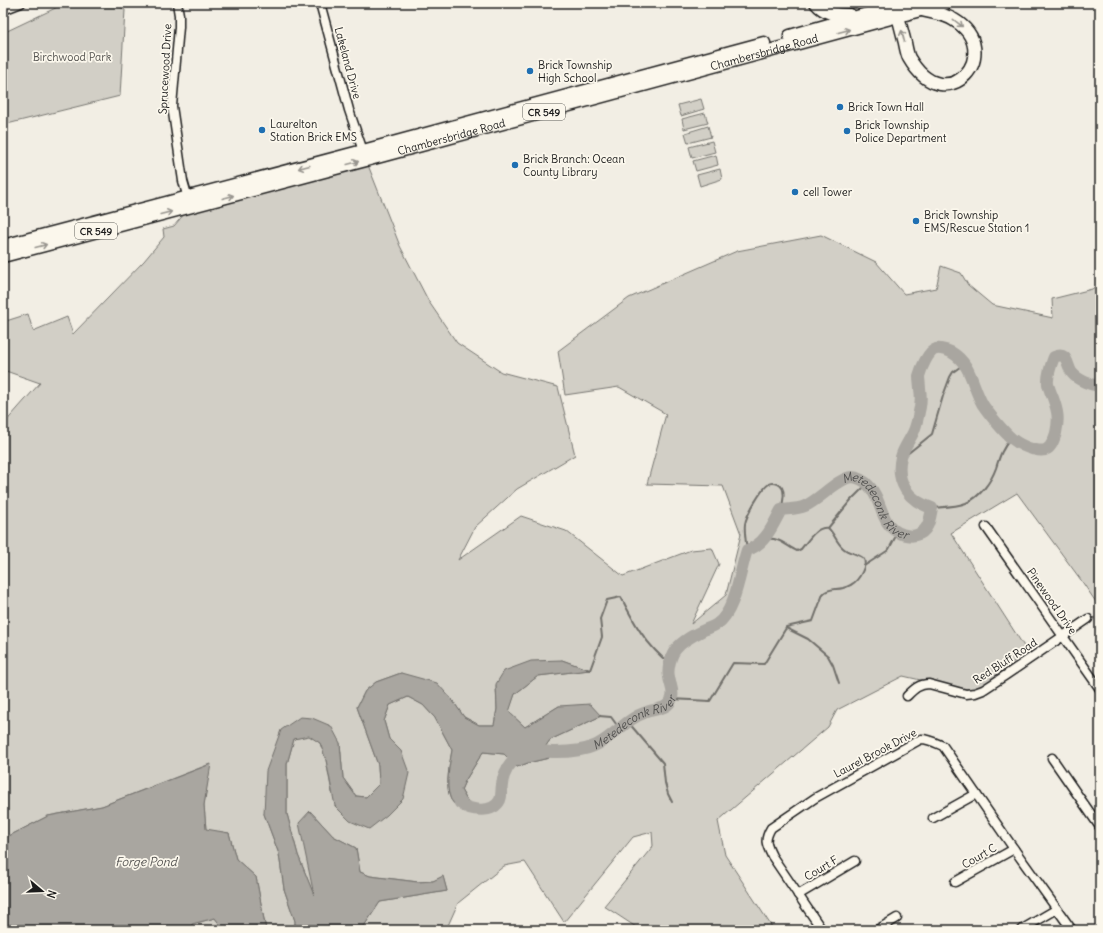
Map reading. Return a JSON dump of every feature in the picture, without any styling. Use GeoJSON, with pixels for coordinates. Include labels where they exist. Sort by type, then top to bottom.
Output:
{"type":"FeatureCollection","features":[{"type":"Feature","properties":{"kind":"main road"},"geometry":{"type":"LineString","coordinates":[[816,3],[824,10],[836,15],[864,15]]}},
{"type":"Feature","properties":{"kind":"main road","name":"Chambersbridge Road"},"geometry":{"type":"LineString","coordinates":[[3,256],[363,151],[800,34],[864,15],[900,8],[922,10],[946,3]]}},
{"type":"Feature","properties":{"kind":"main road"},"geometry":{"type":"LineString","coordinates":[[900,8],[908,57],[917,70],[929,80],[943,85],[956,82],[965,76],[971,67],[974,60],[974,43],[966,30],[953,19],[922,10]]}},
{"type":"Feature","properties":{"kind":"main road","name":"Chambersbridge Road"},"geometry":{"type":"LineString","coordinates":[[3,246],[189,202],[882,11]]}},
{"type":"Feature","properties":{"kind":"street"},"geometry":{"type":"LineString","coordinates":[[3,10],[21,3]]}},
{"type":"Feature","properties":{"kind":"street","name":"Sprucewood Drive"},"geometry":{"type":"LineString","coordinates":[[177,3],[179,28],[172,106],[183,181],[189,202]]}},
{"type":"Feature","properties":{"kind":"street","name":"Lakeland Drive"},"geometry":{"type":"LineString","coordinates":[[320,3],[349,110],[363,151]]}},
{"type":"Feature","properties":{"kind":"street","name":"Pinewood Drive"},"geometry":{"type":"LineString","coordinates":[[986,527],[1100,689]]}},
{"type":"Feature","properties":{"kind":"street","name":"Red Bluff Road"},"geometry":{"type":"LineString","coordinates":[[907,696],[915,687],[924,684],[930,684],[966,694],[983,690],[1088,619]]}},
{"type":"Feature","properties":{"kind":"street","name":"Laurel Brook Drive"},"geometry":{"type":"LineString","coordinates":[[822,930],[772,856],[767,846],[766,838],[771,828],[815,798],[920,739],[930,740],[943,746],[1072,930]]}},
{"type":"Feature","properties":{"kind":"street"},"geometry":{"type":"LineString","coordinates":[[1052,758],[1100,827]]}},
{"type":"Feature","properties":{"kind":"street"},"geometry":{"type":"LineString","coordinates":[[933,818],[976,794]]}},
{"type":"Feature","properties":{"kind":"street","name":"Court C"},"geometry":{"type":"LineString","coordinates":[[955,882],[1014,849]]}},
{"type":"Feature","properties":{"kind":"street","name":"Court F"},"geometry":{"type":"LineString","coordinates":[[798,895],[854,861]]}},
{"type":"Feature","properties":{"kind":"street"},"geometry":{"type":"LineString","coordinates":[[1021,930],[1057,909]]}},
{"type":"Feature","properties":{"kind":"street"},"geometry":{"type":"LineString","coordinates":[[877,930],[897,918]]}},
{"type":"Feature","properties":{"kind":"green space","name":"Birchwood Park"},"geometry":{"type":"Polygon","coordinates":[[[66,3],[113,3],[125,10],[120,96],[3,125],[3,33],[66,3]]]}},
{"type":"Feature","properties":{"kind":"green space"},"geometry":{"type":"Polygon","coordinates":[[[701,99],[704,109],[681,116],[678,105],[701,99]]]}},
{"type":"Feature","properties":{"kind":"green space"},"geometry":{"type":"Polygon","coordinates":[[[705,113],[708,123],[684,129],[682,119],[705,113]]]}},
{"type":"Feature","properties":{"kind":"green space"},"geometry":{"type":"Polygon","coordinates":[[[708,126],[711,137],[688,143],[685,133],[708,126]]]}},
{"type":"Feature","properties":{"kind":"green space"},"geometry":{"type":"Polygon","coordinates":[[[712,141],[715,152],[692,158],[689,147],[712,141]]]}},
{"type":"Feature","properties":{"kind":"green space"},"geometry":{"type":"Polygon","coordinates":[[[716,155],[718,165],[696,171],[693,161],[716,155]]]}},
{"type":"Feature","properties":{"kind":"green space"},"geometry":{"type":"Polygon","coordinates":[[[366,160],[400,246],[429,302],[457,343],[501,372],[558,387],[575,455],[517,489],[475,527],[458,560],[521,516],[566,531],[623,576],[691,550],[712,548],[719,564],[691,624],[726,595],[741,534],[723,486],[647,484],[666,414],[619,387],[565,395],[558,351],[629,298],[737,251],[821,235],[876,262],[904,294],[936,288],[941,266],[961,273],[968,285],[992,305],[1053,318],[1052,299],[1092,289],[1100,283],[1100,608],[1017,493],[951,533],[1027,651],[980,688],[960,689],[903,676],[837,710],[828,727],[718,821],[725,855],[774,930],[642,930],[604,906],[653,846],[652,832],[633,837],[564,922],[525,862],[504,866],[458,903],[446,930],[359,930],[362,929],[380,902],[447,891],[443,877],[433,881],[418,882],[370,876],[360,872],[356,848],[333,836],[310,811],[315,898],[298,855],[287,814],[287,764],[294,739],[309,735],[320,743],[326,760],[332,793],[369,829],[401,751],[389,739],[384,721],[390,705],[408,697],[423,705],[435,718],[452,750],[448,774],[448,787],[452,801],[462,811],[468,802],[461,790],[483,752],[504,754],[517,767],[549,758],[545,747],[550,740],[601,716],[559,706],[525,727],[508,712],[515,694],[538,676],[589,670],[562,660],[496,685],[497,709],[494,725],[479,725],[464,717],[453,701],[401,673],[376,682],[365,691],[357,707],[378,765],[379,784],[366,797],[356,796],[343,778],[340,743],[300,717],[264,814],[279,854],[284,889],[295,921],[295,930],[266,930],[256,877],[236,859],[229,833],[206,830],[204,805],[210,764],[102,806],[48,816],[3,839],[3,425],[40,383],[3,370],[3,322],[28,314],[33,331],[67,317],[73,334],[144,261],[164,237],[163,229],[174,226],[190,207],[366,160]]]}},
{"type":"Feature","properties":{"kind":"green space"},"geometry":{"type":"Polygon","coordinates":[[[720,169],[722,179],[700,186],[697,175],[720,169]]]}},
{"type":"Feature","properties":{"kind":"green space"},"geometry":{"type":"Polygon","coordinates":[[[215,918],[224,930],[191,930],[192,924],[215,918]]]}},
{"type":"Feature","properties":{"kind":"water"},"geometry":{"type":"Polygon","coordinates":[[[562,660],[590,670],[538,676],[515,694],[509,712],[525,727],[559,706],[590,704],[601,716],[550,740],[545,747],[549,758],[517,767],[504,754],[483,752],[461,790],[468,802],[475,809],[462,811],[452,801],[449,792],[448,780],[452,750],[435,718],[423,705],[408,697],[390,705],[384,721],[389,739],[401,751],[409,773],[403,799],[387,815],[369,829],[350,821],[335,806],[326,760],[320,743],[309,736],[294,739],[287,764],[287,814],[298,855],[314,895],[299,823],[310,811],[333,836],[356,848],[360,872],[370,876],[418,882],[433,881],[443,876],[447,891],[380,902],[362,929],[359,930],[295,930],[295,921],[284,889],[279,854],[264,814],[266,771],[281,730],[300,717],[312,718],[331,726],[340,743],[343,778],[356,796],[366,797],[379,784],[378,765],[357,707],[365,691],[376,682],[401,673],[437,683],[453,701],[464,717],[479,725],[494,725],[497,709],[496,684],[504,671],[531,661],[562,660]]]}},
{"type":"Feature","properties":{"kind":"water","name":"Forge Pond"},"geometry":{"type":"Polygon","coordinates":[[[211,764],[204,805],[206,829],[229,833],[236,859],[256,877],[266,930],[224,930],[215,918],[192,924],[191,930],[3,930],[3,839],[48,816],[102,806],[211,764]]]}},
{"type":"Feature","properties":{"kind":"waterway","name":"Metedeconk River"},"geometry":{"type":"LineString","coordinates":[[460,803],[469,808],[481,810],[492,808],[501,798],[505,772],[513,761],[520,755],[533,751],[556,752],[590,748],[604,740],[637,716],[667,705],[672,698],[669,670],[674,652],[685,640],[715,625],[723,618],[729,610],[733,600],[747,550],[759,544],[764,539],[781,510],[805,506],[841,481],[854,477],[865,482],[873,491],[885,519],[895,530],[910,536],[924,531],[928,524],[932,508],[917,501],[906,490],[902,483],[900,466],[902,454],[914,430],[918,417],[921,400],[919,376],[925,361],[933,350],[944,349],[958,357],[971,376],[983,405],[996,422],[1013,440],[1036,450],[1045,450],[1049,448],[1053,442],[1058,424],[1055,403],[1048,384],[1054,357],[1065,357],[1070,370],[1075,376],[1093,385],[1100,385]]}},
{"type":"Feature","properties":{"kind":"waterway"},"geometry":{"type":"LineString","coordinates":[[901,459],[932,434],[950,377],[953,372],[964,364]]}},
{"type":"Feature","properties":{"kind":"waterway"},"geometry":{"type":"LineString","coordinates":[[932,508],[949,507],[962,504],[976,497],[991,479],[1002,452],[1011,438]]}},
{"type":"Feature","properties":{"kind":"waterway"},"geometry":{"type":"LineString","coordinates":[[747,550],[745,530],[746,520],[758,497],[769,484],[778,484],[783,489],[784,496],[781,510]]}},
{"type":"Feature","properties":{"kind":"waterway"},"geometry":{"type":"LineString","coordinates":[[828,528],[851,500],[867,484]]}},
{"type":"Feature","properties":{"kind":"waterway"},"geometry":{"type":"LineString","coordinates":[[764,539],[775,539],[797,551],[801,549],[809,538],[820,529],[828,528]]}},
{"type":"Feature","properties":{"kind":"waterway"},"geometry":{"type":"LineString","coordinates":[[786,627],[813,621],[823,594],[830,590],[851,585],[857,580],[864,568],[865,564],[863,558],[843,548],[828,528]]}},
{"type":"Feature","properties":{"kind":"waterway"},"geometry":{"type":"LineString","coordinates":[[864,566],[887,551],[898,532]]}},
{"type":"Feature","properties":{"kind":"waterway"},"geometry":{"type":"LineString","coordinates":[[587,669],[590,670],[602,637],[600,619],[607,600],[621,597],[641,633],[654,649],[670,664]]}},
{"type":"Feature","properties":{"kind":"waterway"},"geometry":{"type":"LineString","coordinates":[[671,699],[710,701],[733,663],[764,664],[786,628],[808,639],[828,656],[833,665],[839,683]]}},
{"type":"Feature","properties":{"kind":"waterway"},"geometry":{"type":"LineString","coordinates":[[599,716],[611,717],[619,728]]}},
{"type":"Feature","properties":{"kind":"waterway"},"geometry":{"type":"LineString","coordinates":[[628,722],[663,763],[665,783],[672,802]]}},
{"type":"Feature","properties":{"kind":"place","name":"Brick Township High School"},"geometry":{"type":"Point","coordinates":[530,71]}},
{"type":"Feature","properties":{"kind":"place","name":"Brick Town Hall"},"geometry":{"type":"Point","coordinates":[840,107]}},
{"type":"Feature","properties":{"kind":"place","name":"Laurelton Station Brick EMS"},"geometry":{"type":"Point","coordinates":[262,130]}},
{"type":"Feature","properties":{"kind":"place","name":"Brick Township Police Department"},"geometry":{"type":"Point","coordinates":[847,131]}},
{"type":"Feature","properties":{"kind":"place","name":"Brick Branch: Ocean County Library"},"geometry":{"type":"Point","coordinates":[515,165]}},
{"type":"Feature","properties":{"kind":"place","name":"cell Tower"},"geometry":{"type":"Point","coordinates":[795,192]}},
{"type":"Feature","properties":{"kind":"place","name":"Brick Township EMS/Rescue Station 1"},"geometry":{"type":"Point","coordinates":[916,221]}}]}
